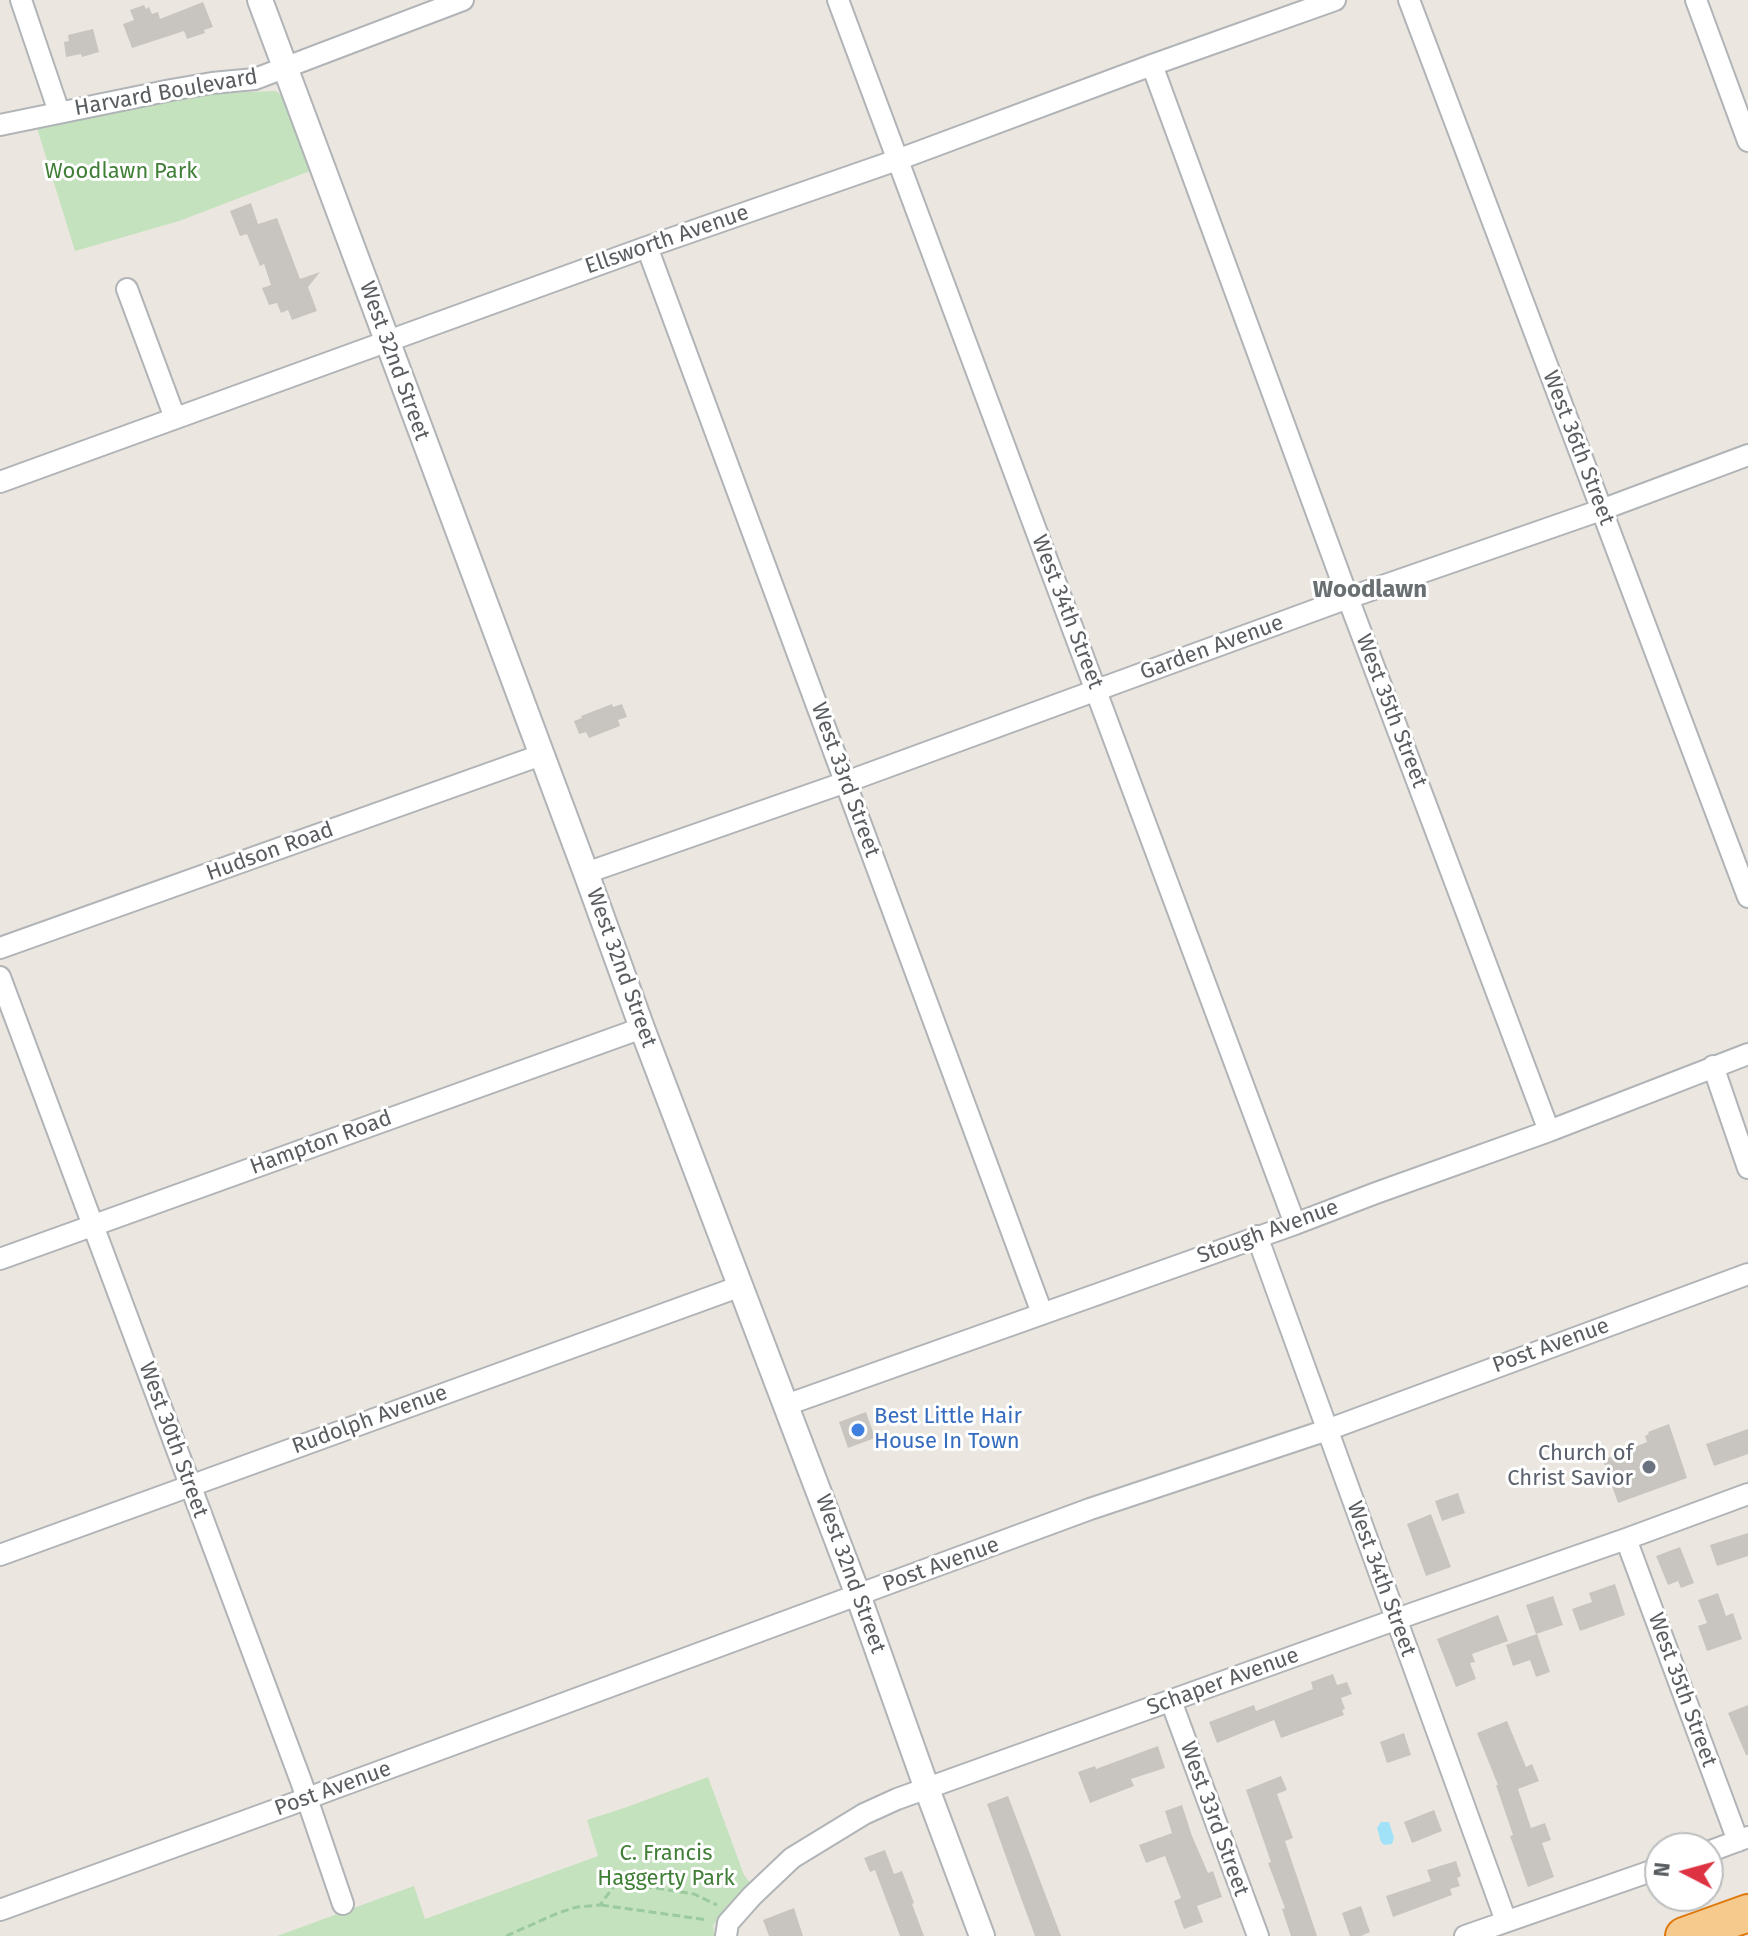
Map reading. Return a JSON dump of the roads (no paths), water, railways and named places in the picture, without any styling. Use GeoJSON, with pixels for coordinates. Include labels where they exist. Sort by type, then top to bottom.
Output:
{"type":"FeatureCollection","features":[{"type":"Feature","properties":{"kind":"highway"},"geometry":{"type":"LineString","coordinates":[[1684,1936],[1748,1913]]}},
{"type":"Feature","properties":{"kind":"street"},"geometry":{"type":"LineString","coordinates":[[21,0],[59,112]]}},
{"type":"Feature","properties":{"kind":"street","name":"West 32nd Street"},"geometry":{"type":"LineString","coordinates":[[260,0],[642,1028],[858,1595],[982,1936]]}},
{"type":"Feature","properties":{"kind":"street","name":"Harvard Boulevard"},"geometry":{"type":"LineString","coordinates":[[0,125],[171,90],[255,79],[463,0]]}},
{"type":"Feature","properties":{"kind":"street","name":"West 34th Street"},"geometry":{"type":"LineString","coordinates":[[838,0],[1295,1224]]}},
{"type":"Feature","properties":{"kind":"street","name":"Ellsworth Avenue"},"geometry":{"type":"LineString","coordinates":[[0,482],[1335,0]]}},
{"type":"Feature","properties":{"kind":"street","name":"West 36th Street"},"geometry":{"type":"LineString","coordinates":[[1409,0],[1748,897]]}},
{"type":"Feature","properties":{"kind":"street"},"geometry":{"type":"LineString","coordinates":[[1696,0],[1748,141]]}},
{"type":"Feature","properties":{"kind":"street","name":"West 35th Street"},"geometry":{"type":"LineString","coordinates":[[1152,65],[1549,1131]]}},
{"type":"Feature","properties":{"kind":"street","name":"West 33rd Street"},"geometry":{"type":"LineString","coordinates":[[647,247],[1042,1313]]}},
{"type":"Feature","properties":{"kind":"street"},"geometry":{"type":"LineString","coordinates":[[127,289],[175,418]]}},
{"type":"Feature","properties":{"kind":"street","name":"Garden Avenue"},"geometry":{"type":"LineString","coordinates":[[586,873],[1748,455]]}},
{"type":"Feature","properties":{"kind":"street","name":"Hudson Road"},"geometry":{"type":"LineString","coordinates":[[0,948],[541,755]]}},
{"type":"Feature","properties":{"kind":"street","name":"West 30th Street"},"geometry":{"type":"LineString","coordinates":[[0,977],[307,1798],[343,1904]]}},
{"type":"Feature","properties":{"kind":"street","name":"Hampton Road"},"geometry":{"type":"LineString","coordinates":[[0,1259],[642,1028]]}},
{"type":"Feature","properties":{"kind":"street","name":"Stough Avenue"},"geometry":{"type":"LineString","coordinates":[[786,1405],[1295,1224],[1748,1054]]}},
{"type":"Feature","properties":{"kind":"street"},"geometry":{"type":"LineString","coordinates":[[1713,1066],[1748,1168]]}},
{"type":"Feature","properties":{"kind":"street","name":"West 34th Street"},"geometry":{"type":"LineString","coordinates":[[1257,1236],[1506,1921]]}},
{"type":"Feature","properties":{"kind":"street","name":"Post Avenue"},"geometry":{"type":"LineString","coordinates":[[0,1910],[1090,1509],[1327,1430],[1748,1274]]}},
{"type":"Feature","properties":{"kind":"street","name":"Rudolph Avenue"},"geometry":{"type":"LineString","coordinates":[[0,1555],[741,1286]]}},
{"type":"Feature","properties":{"kind":"street","name":"Schaper Avenue"},"geometry":{"type":"LineString","coordinates":[[721,1921],[792,1858],[864,1814],[897,1799],[1748,1494]]}},
{"type":"Feature","properties":{"kind":"street","name":"West 35th Street"},"geometry":{"type":"LineString","coordinates":[[1626,1539],[1743,1839]]}},
{"type":"Feature","properties":{"kind":"street","name":"West 33rd Street"},"geometry":{"type":"LineString","coordinates":[[1171,1701],[1258,1936]]}},
{"type":"Feature","properties":{"kind":"street"},"geometry":{"type":"LineString","coordinates":[[1724,1846],[1743,1839]]}},
{"type":"Feature","properties":{"kind":"street"},"geometry":{"type":"LineString","coordinates":[[1465,1936],[1644,1874]]}},
{"type":"Feature","properties":{"kind":"water"},"geometry":{"type":"Polygon","coordinates":[[[1381,1822],[1389,1822],[1394,1838],[1392,1844],[1384,1845],[1381,1842],[1377,1828],[1381,1822]]]}},
{"type":"Feature","properties":{"kind":"place","name":"Best Little Hair House In Town"},"geometry":{"type":"Point","coordinates":[858,1430]}},
{"type":"Feature","properties":{"kind":"place","name":"Church of Christ Savior"},"geometry":{"type":"Point","coordinates":[1649,1467]}},
{"type":"Feature","properties":{"kind":"district","name":"Woodlawn"},"geometry":{"type":"Point","coordinates":[1370,590]}},
{"type":"Feature","properties":{"kind":"park label","name":"Woodlawn Park"},"geometry":{"type":"Point","coordinates":[121,172]}},
{"type":"Feature","properties":{"kind":"park label","name":"C. Francis Haggerty Park"},"geometry":{"type":"Point","coordinates":[666,1866]}}]}
